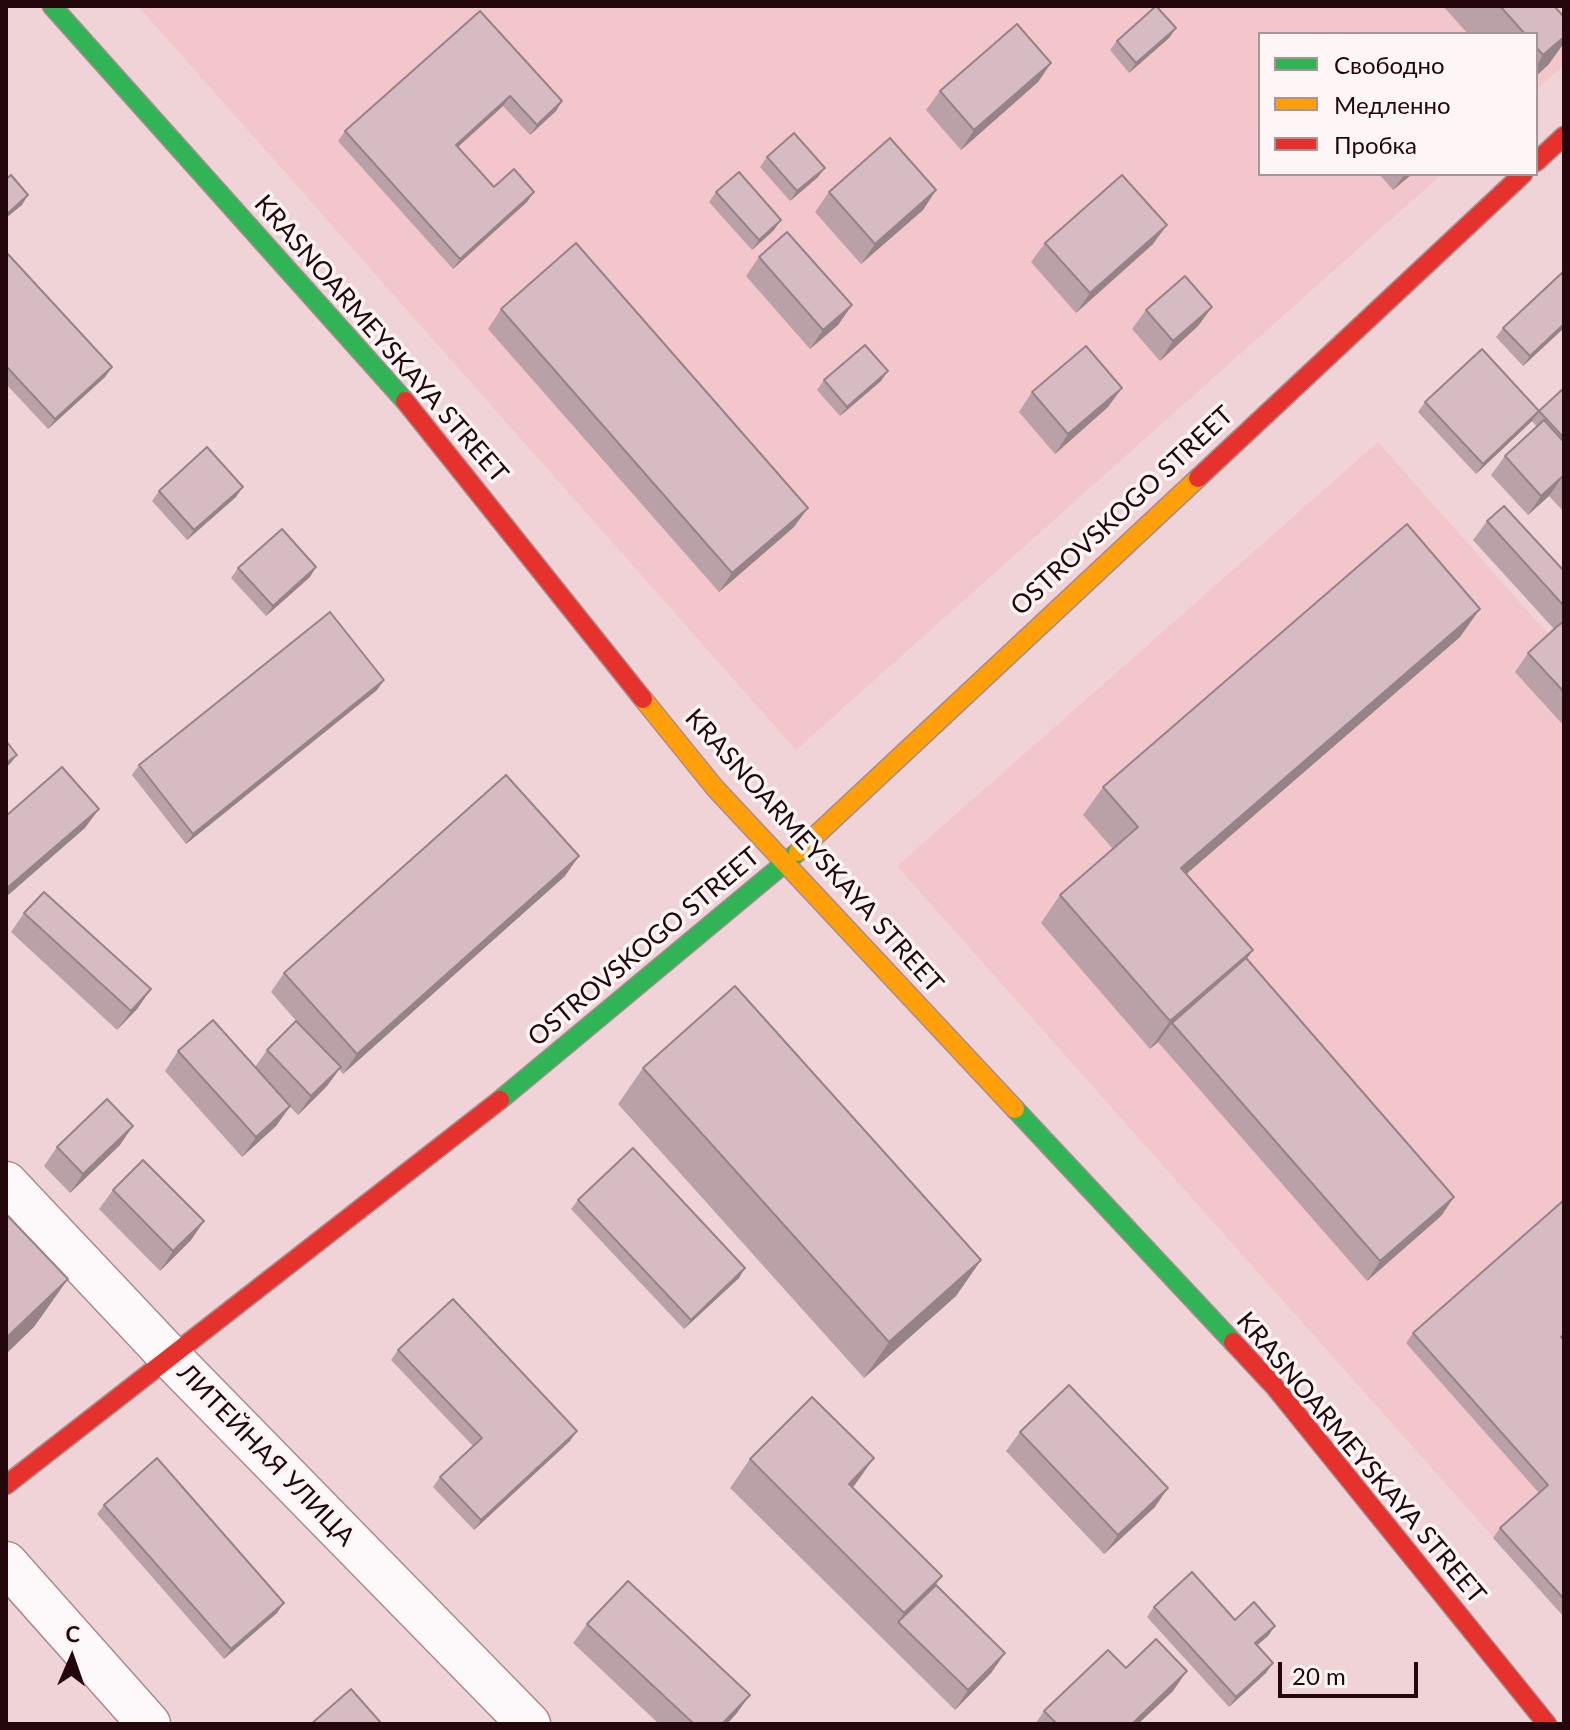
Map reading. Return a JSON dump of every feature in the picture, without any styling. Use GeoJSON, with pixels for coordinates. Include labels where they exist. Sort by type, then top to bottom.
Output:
{"type":"FeatureCollection","features":[{"type":"Feature","properties":{"kind":"street","name":"KRASNOARMEYSKAYA STREET"},"geometry":{"type":"LineString","coordinates":[[52,6],[388,379],[715,788],[1274,1386],[1547,1724]]}},
{"type":"Feature","properties":{"kind":"street"},"geometry":{"type":"LineString","coordinates":[[1538,160],[1564,136]]}},
{"type":"Feature","properties":{"kind":"street","name":"OSTROVSKOGO STREET"},"geometry":{"type":"LineString","coordinates":[[6,1485],[449,1142],[786,863],[1521,176]]}},
{"type":"Feature","properties":{"kind":"street","name":"ЛИТЕЙНАЯ УЛИЦА"},"geometry":{"type":"LineString","coordinates":[[6,1183],[170,1357],[529,1724]]}},
{"type":"Feature","properties":{"kind":"street"},"geometry":{"type":"LineString","coordinates":[[6,1563],[149,1724]]}},
{"type":"Feature","properties":{"kind":"shaded area"},"geometry":{"type":"Polygon","coordinates":[[[138,6],[1564,6],[1564,65],[1538,88],[1538,32],[1258,32],[1258,176],[1440,176],[796,750],[138,6]]]}},
{"type":"Feature","properties":{"kind":"shaded area"},"geometry":{"type":"Polygon","coordinates":[[[1378,442],[1564,652],[1564,1617],[897,866],[1378,442]]]}},
{"type":"Feature","properties":{"kind":"building"},"geometry":{"type":"Polygon","coordinates":[[[1156,6],[1176,28],[1136,63],[1117,41],[1156,6]]]}},
{"type":"Feature","properties":{"kind":"building"},"geometry":{"type":"Polygon","coordinates":[[[1500,6],[1554,6],[1564,17],[1564,37],[1543,55],[1538,49],[1538,32],[1523,32],[1500,6]]]}},
{"type":"Feature","properties":{"kind":"building"},"geometry":{"type":"Polygon","coordinates":[[[480,11],[562,101],[537,125],[510,96],[456,145],[494,187],[514,169],[534,192],[460,259],[345,131],[480,11]]]}},
{"type":"Feature","properties":{"kind":"building"},"geometry":{"type":"Polygon","coordinates":[[[1017,24],[1051,63],[974,130],[940,91],[1017,24]]]}},
{"type":"Feature","properties":{"kind":"building"},"geometry":{"type":"Polygon","coordinates":[[[794,133],[825,168],[797,191],[767,157],[794,133]]]}},
{"type":"Feature","properties":{"kind":"building"},"geometry":{"type":"Polygon","coordinates":[[[890,138],[936,190],[875,244],[829,192],[890,138]]]}},
{"type":"Feature","properties":{"kind":"building"},"geometry":{"type":"Polygon","coordinates":[[[739,172],[781,220],[759,240],[716,192],[739,172]]]}},
{"type":"Feature","properties":{"kind":"building"},"geometry":{"type":"Polygon","coordinates":[[[11,175],[28,195],[6,215],[6,179],[11,175]]]}},
{"type":"Feature","properties":{"kind":"building"},"geometry":{"type":"Polygon","coordinates":[[[1122,175],[1167,225],[1090,293],[1045,243],[1122,175]]]}},
{"type":"Feature","properties":{"kind":"building"},"geometry":{"type":"Polygon","coordinates":[[[787,232],[852,305],[823,330],[759,257],[787,232]]]}},
{"type":"Feature","properties":{"kind":"building"},"geometry":{"type":"Polygon","coordinates":[[[576,243],[808,508],[732,573],[501,309],[576,243]]]}},
{"type":"Feature","properties":{"kind":"building"},"geometry":{"type":"Polygon","coordinates":[[[6,252],[112,367],[55,419],[6,366],[6,252]]]}},
{"type":"Feature","properties":{"kind":"building"},"geometry":{"type":"Polygon","coordinates":[[[1564,271],[1564,324],[1530,356],[1503,328],[1564,271]]]}},
{"type":"Feature","properties":{"kind":"building"},"geometry":{"type":"Polygon","coordinates":[[[1185,276],[1212,307],[1173,341],[1146,310],[1185,276]]]}},
{"type":"Feature","properties":{"kind":"building"},"geometry":{"type":"Polygon","coordinates":[[[865,345],[888,371],[847,407],[824,380],[865,345]]]}},
{"type":"Feature","properties":{"kind":"building"},"geometry":{"type":"Polygon","coordinates":[[[1086,346],[1122,388],[1068,434],[1032,392],[1086,346]]]}},
{"type":"Feature","properties":{"kind":"building"},"geometry":{"type":"Polygon","coordinates":[[[1482,349],[1539,411],[1483,464],[1425,402],[1482,349]]]}},
{"type":"Feature","properties":{"kind":"building"},"geometry":{"type":"Polygon","coordinates":[[[1564,388],[1564,438],[1539,411],[1564,388]]]}},
{"type":"Feature","properties":{"kind":"building"},"geometry":{"type":"Polygon","coordinates":[[[1544,420],[1564,442],[1564,478],[1541,496],[1505,456],[1544,420]]]}},
{"type":"Feature","properties":{"kind":"building"},"geometry":{"type":"Polygon","coordinates":[[[207,447],[243,487],[194,530],[159,491],[207,447]]]}},
{"type":"Feature","properties":{"kind":"building"},"geometry":{"type":"Polygon","coordinates":[[[1504,506],[1564,571],[1564,606],[1487,521],[1504,506]]]}},
{"type":"Feature","properties":{"kind":"building"},"geometry":{"type":"Polygon","coordinates":[[[1407,524],[1480,609],[1181,868],[1253,950],[1170,1021],[1060,895],[1138,827],[1103,787],[1407,524]]]}},
{"type":"Feature","properties":{"kind":"building"},"geometry":{"type":"Polygon","coordinates":[[[282,529],[316,567],[273,606],[238,568],[282,529]]]}},
{"type":"Feature","properties":{"kind":"building"},"geometry":{"type":"Polygon","coordinates":[[[330,612],[384,680],[193,834],[139,765],[330,612]]]}},
{"type":"Feature","properties":{"kind":"building"},"geometry":{"type":"Polygon","coordinates":[[[1561,623],[1564,626],[1564,692],[1528,653],[1561,623]]]}},
{"type":"Feature","properties":{"kind":"building"},"geometry":{"type":"Polygon","coordinates":[[[6,741],[17,755],[6,763],[6,741]]]}},
{"type":"Feature","properties":{"kind":"building"},"geometry":{"type":"Polygon","coordinates":[[[62,767],[99,809],[6,889],[6,816],[62,767]]]}},
{"type":"Feature","properties":{"kind":"building"},"geometry":{"type":"Polygon","coordinates":[[[506,775],[579,856],[357,1054],[284,973],[506,775]]]}},
{"type":"Feature","properties":{"kind":"building"},"geometry":{"type":"Polygon","coordinates":[[[44,892],[151,989],[131,1011],[24,913],[44,892]]]}},
{"type":"Feature","properties":{"kind":"building"},"geometry":{"type":"Polygon","coordinates":[[[1246,958],[1454,1197],[1380,1261],[1172,1023],[1246,958]]]}},
{"type":"Feature","properties":{"kind":"building"},"geometry":{"type":"Polygon","coordinates":[[[735,986],[981,1260],[889,1342],[643,1068],[735,986]]]}},
{"type":"Feature","properties":{"kind":"building"},"geometry":{"type":"Polygon","coordinates":[[[213,1020],[290,1106],[256,1137],[178,1051],[213,1020]]]}},
{"type":"Feature","properties":{"kind":"building"},"geometry":{"type":"Polygon","coordinates":[[[296,1021],[341,1067],[311,1096],[267,1050],[296,1021]]]}},
{"type":"Feature","properties":{"kind":"building"},"geometry":{"type":"Polygon","coordinates":[[[107,1099],[133,1126],[83,1174],[57,1147],[107,1099]]]}},
{"type":"Feature","properties":{"kind":"building"},"geometry":{"type":"Polygon","coordinates":[[[633,1148],[745,1268],[691,1320],[578,1200],[633,1148]]]}},
{"type":"Feature","properties":{"kind":"building"},"geometry":{"type":"Polygon","coordinates":[[[143,1160],[204,1221],[173,1251],[113,1190],[143,1160]]]}},
{"type":"Feature","properties":{"kind":"building"},"geometry":{"type":"Polygon","coordinates":[[[1564,1200],[1564,1334],[1561,1337],[1564,1340],[1564,1599],[1500,1528],[1548,1485],[1413,1333],[1564,1200]]]}},
{"type":"Feature","properties":{"kind":"building"},"geometry":{"type":"Polygon","coordinates":[[[6,1214],[68,1279],[6,1338],[6,1214]]]}},
{"type":"Feature","properties":{"kind":"building"},"geometry":{"type":"Polygon","coordinates":[[[453,1299],[577,1431],[481,1520],[440,1477],[482,1438],[398,1350],[453,1299]]]}},
{"type":"Feature","properties":{"kind":"building"},"geometry":{"type":"Polygon","coordinates":[[[1069,1385],[1168,1488],[1118,1535],[1020,1432],[1069,1385]]]}},
{"type":"Feature","properties":{"kind":"building"},"geometry":{"type":"Polygon","coordinates":[[[812,1397],[874,1458],[849,1484],[942,1576],[904,1613],[750,1459],[812,1397]]]}},
{"type":"Feature","properties":{"kind":"building"},"geometry":{"type":"Polygon","coordinates":[[[157,1458],[284,1603],[231,1649],[104,1505],[157,1458]]]}},
{"type":"Feature","properties":{"kind":"building"},"geometry":{"type":"Polygon","coordinates":[[[1192,1572],[1235,1620],[1254,1602],[1275,1626],[1255,1643],[1273,1663],[1236,1697],[1154,1607],[1192,1572]]]}},
{"type":"Feature","properties":{"kind":"building"},"geometry":{"type":"Polygon","coordinates":[[[628,1581],[750,1695],[722,1724],[694,1724],[587,1624],[628,1581]]]}},
{"type":"Feature","properties":{"kind":"building"},"geometry":{"type":"Polygon","coordinates":[[[936,1585],[1005,1653],[968,1690],[898,1622],[936,1585]]]}},
{"type":"Feature","properties":{"kind":"building"},"geometry":{"type":"Polygon","coordinates":[[[1156,1639],[1187,1671],[1132,1724],[1057,1724],[1044,1711],[1108,1650],[1126,1668],[1156,1639]]]}},
{"type":"Feature","properties":{"kind":"building"},"geometry":{"type":"Polygon","coordinates":[[[351,1689],[382,1724],[311,1724],[351,1689]]]}},
{"type":"Feature","properties":{"kind":"traffic: fast"},"geometry":{"type":"LineString","coordinates":[[52,6],[405,401]]}},
{"type":"Feature","properties":{"kind":"traffic: fast"},"geometry":{"type":"LineString","coordinates":[[500,1100],[798,852]]}},
{"type":"Feature","properties":{"kind":"traffic: fast"},"geometry":{"type":"LineString","coordinates":[[1015,1109],[1233,1342]]}},
{"type":"Feature","properties":{"kind":"traffic: slow"},"geometry":{"type":"LineString","coordinates":[[798,852],[1198,478]]}},
{"type":"Feature","properties":{"kind":"traffic: slow"},"geometry":{"type":"LineString","coordinates":[[643,699],[715,788],[1015,1109]]}},
{"type":"Feature","properties":{"kind":"traffic: jam"},"geometry":{"type":"LineString","coordinates":[[1538,160],[1564,136]]}},
{"type":"Feature","properties":{"kind":"traffic: jam"},"geometry":{"type":"LineString","coordinates":[[1198,478],[1521,176]]}},
{"type":"Feature","properties":{"kind":"traffic: jam"},"geometry":{"type":"LineString","coordinates":[[405,401],[643,699]]}},
{"type":"Feature","properties":{"kind":"traffic: jam"},"geometry":{"type":"LineString","coordinates":[[6,1485],[500,1100]]}},
{"type":"Feature","properties":{"kind":"traffic: jam"},"geometry":{"type":"LineString","coordinates":[[1233,1342],[1274,1386],[1547,1724]]}}]}
